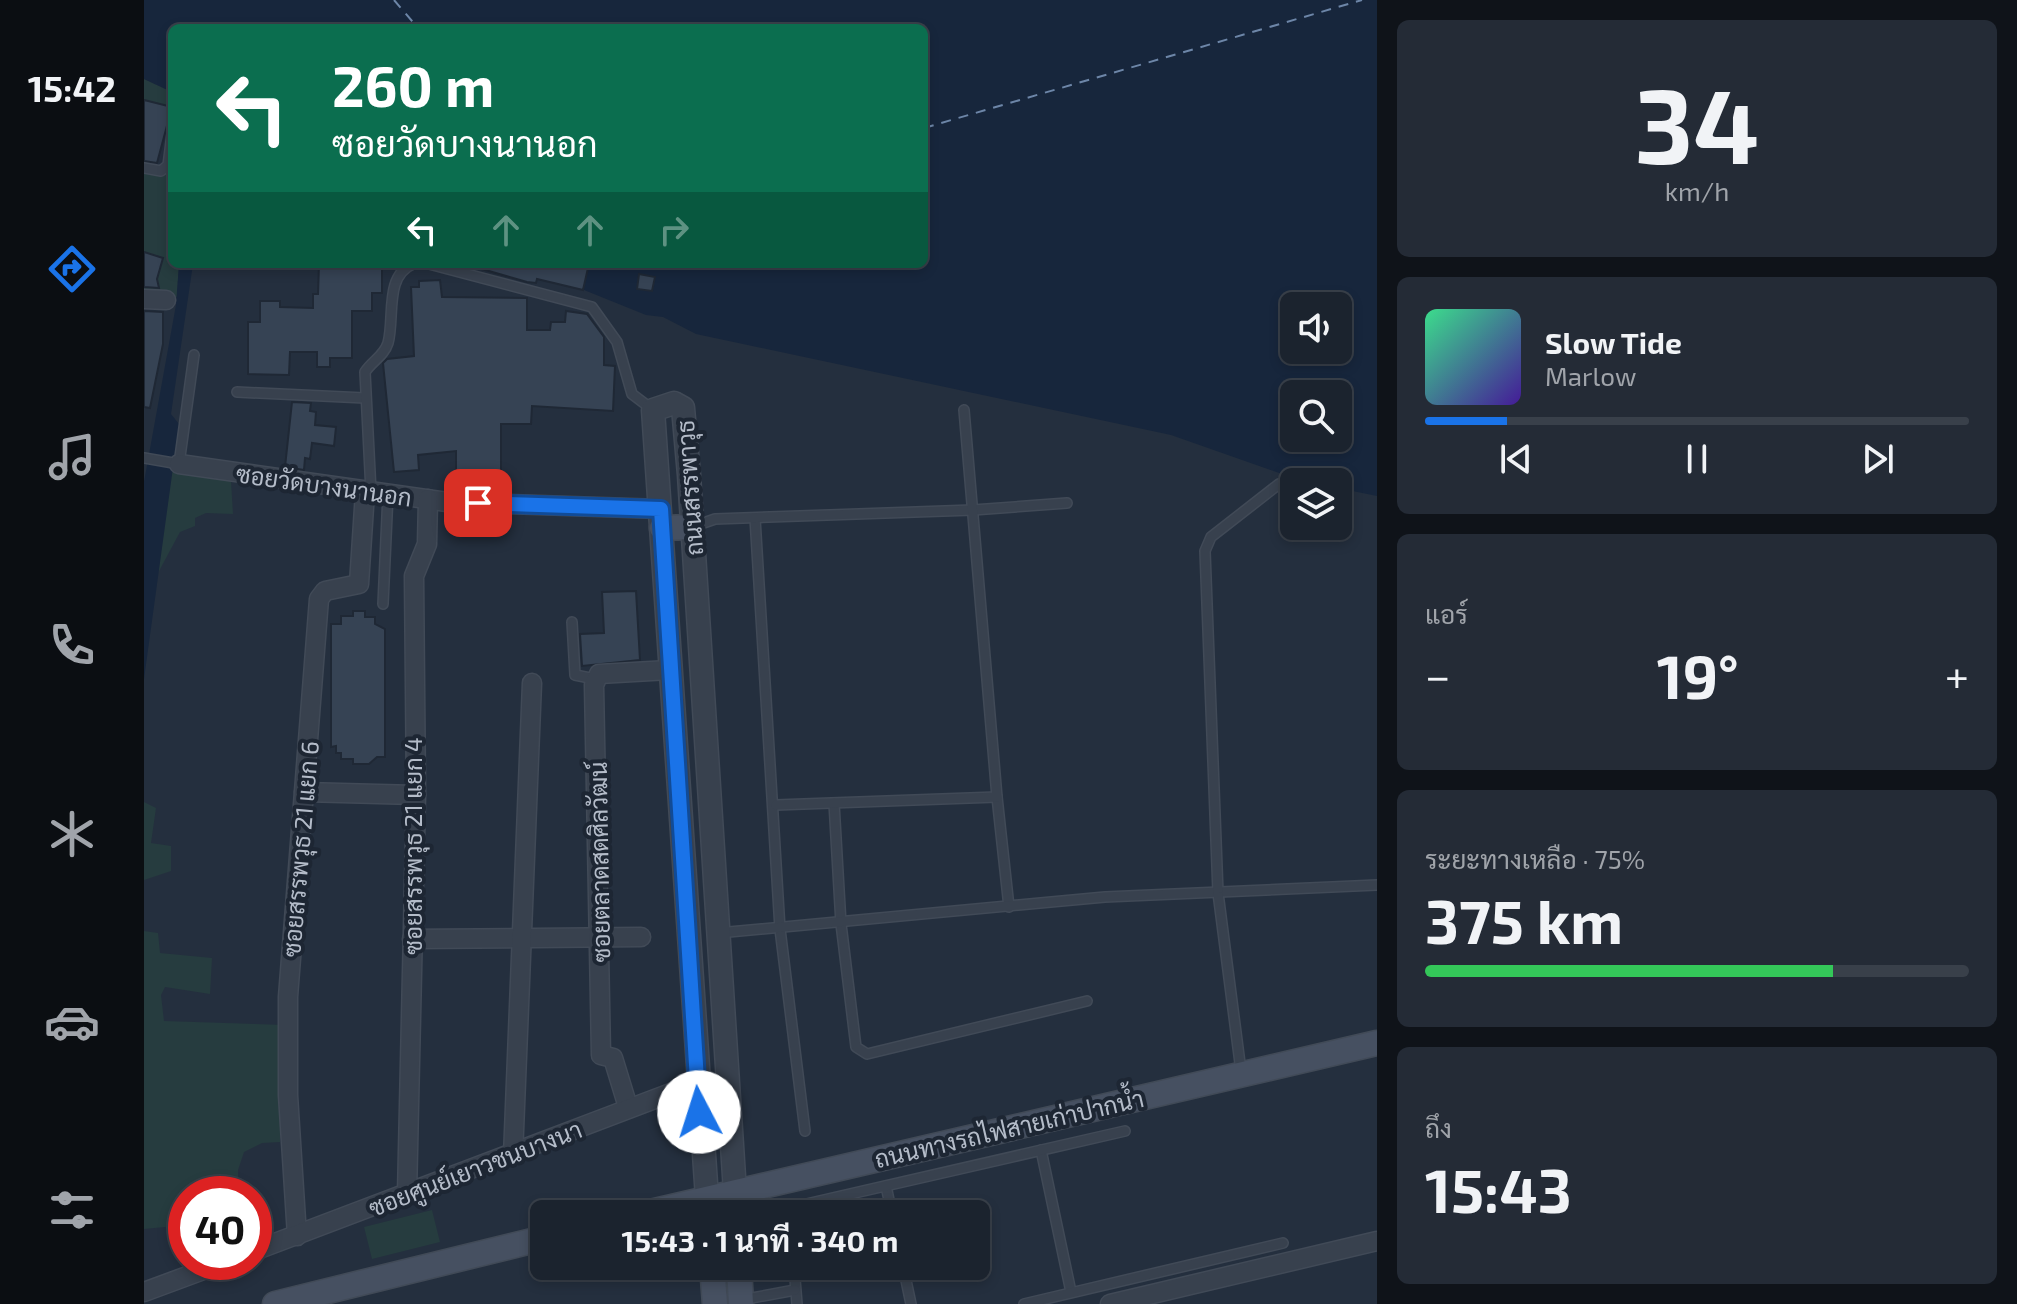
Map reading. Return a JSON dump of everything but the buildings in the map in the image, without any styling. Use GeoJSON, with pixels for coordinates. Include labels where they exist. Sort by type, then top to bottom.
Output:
{"type":"FeatureCollection","features":[{"type":"Feature","properties":{"kind":"main road"},"geometry":{"type":"LineString","coordinates":[[661,518],[692,527]]}},
{"type":"Feature","properties":{"kind":"main road","name":"ถนนทางรถไฟสายเก่าปากน้ำ"},"geometry":{"type":"LineString","coordinates":[[747,1200],[1377,1043]]}},
{"type":"Feature","properties":{"kind":"main road"},"geometry":{"type":"LineString","coordinates":[[275,1304],[300,1301],[530,1242]]}},
{"type":"Feature","properties":{"kind":"main road"},"geometry":{"type":"LineString","coordinates":[[713,1280],[715,1304]]}},
{"type":"Feature","properties":{"kind":"main road"},"geometry":{"type":"LineString","coordinates":[[740,1280],[741,1302]]}},
{"type":"Feature","properties":{"kind":"street"},"geometry":{"type":"LineString","coordinates":[[144,299],[166,300]]}},
{"type":"Feature","properties":{"kind":"street","name":"ถนนสรรพาวุธ"},"geometry":{"type":"LineString","coordinates":[[707,1200],[653,410],[674,403],[683,408],[735,1200]]}},
{"type":"Feature","properties":{"kind":"street","name":"ซอยวัดบางนานอก"},"geometry":{"type":"LineString","coordinates":[[177,464],[428,499],[661,518]]}},
{"type":"Feature","properties":{"kind":"street","name":"ซอยสรรพวุธ 21 แยก 6"},"geometry":{"type":"LineString","coordinates":[[297,1236],[288,1095],[288,997],[319,599],[325,591],[359,584],[375,493]]}},
{"type":"Feature","properties":{"kind":"street","name":"ซอยสรรพวุธ 21 แยก 4"},"geometry":{"type":"LineString","coordinates":[[407,1195],[416,795],[414,576],[427,544],[428,499]]}},
{"type":"Feature","properties":{"kind":"street"},"geometry":{"type":"LineString","coordinates":[[595,679],[599,674],[669,670]]}},
{"type":"Feature","properties":{"kind":"street","name":"ซอยตลาดสดศิลวัฒน์"},"geometry":{"type":"LineString","coordinates":[[595,679],[602,936],[601,1055],[613,1058],[628,1107]]}},
{"type":"Feature","properties":{"kind":"street"},"geometry":{"type":"LineString","coordinates":[[513,1156],[532,683]]}},
{"type":"Feature","properties":{"kind":"street"},"geometry":{"type":"LineString","coordinates":[[304,792],[416,795]]}},
{"type":"Feature","properties":{"kind":"street"},"geometry":{"type":"LineString","coordinates":[[412,939],[641,937]]}},
{"type":"Feature","properties":{"kind":"street","name":"ซอยศูนย์เยาวชนบางนา"},"geometry":{"type":"LineString","coordinates":[[272,1245],[513,1156],[628,1107],[697,1083]]}},
{"type":"Feature","properties":{"kind":"street"},"geometry":{"type":"LineString","coordinates":[[1110,1304],[1377,1241]]}},
{"type":"Feature","properties":{"kind":"street"},"geometry":{"type":"LineString","coordinates":[[144,1292],[176,1280]]}},
{"type":"Feature","properties":{"kind":"lane"},"geometry":{"type":"LineString","coordinates":[[144,168],[161,171],[168,165]]}},
{"type":"Feature","properties":{"kind":"lane"},"geometry":{"type":"LineString","coordinates":[[383,604],[365,372],[387,347],[396,279],[403,268]]}},
{"type":"Feature","properties":{"kind":"lane"},"geometry":{"type":"LineString","coordinates":[[444,268],[592,307],[617,342],[632,394],[653,410]]}},
{"type":"Feature","properties":{"kind":"lane"},"geometry":{"type":"LineString","coordinates":[[144,458],[177,464],[194,355]]}},
{"type":"Feature","properties":{"kind":"lane"},"geometry":{"type":"LineString","coordinates":[[237,392],[365,398]]}},
{"type":"Feature","properties":{"kind":"lane"},"geometry":{"type":"LineString","coordinates":[[964,410],[1009,907]]}},
{"type":"Feature","properties":{"kind":"lane"},"geometry":{"type":"LineString","coordinates":[[1241,1075],[1218,893],[1205,551],[1211,537],[1279,484]]}},
{"type":"Feature","properties":{"kind":"lane"},"geometry":{"type":"LineString","coordinates":[[692,527],[715,519],[973,510],[1067,503]]}},
{"type":"Feature","properties":{"kind":"lane"},"geometry":{"type":"LineString","coordinates":[[755,518],[776,805],[780,929],[805,1131]]}},
{"type":"Feature","properties":{"kind":"lane"},"geometry":{"type":"LineString","coordinates":[[572,622],[575,675],[595,679]]}},
{"type":"Feature","properties":{"kind":"lane"},"geometry":{"type":"LineString","coordinates":[[776,805],[997,797]]}},
{"type":"Feature","properties":{"kind":"lane"},"geometry":{"type":"LineString","coordinates":[[834,803],[841,924],[856,1047],[861,1052],[867,1054],[1087,1001]]}},
{"type":"Feature","properties":{"kind":"lane"},"geometry":{"type":"LineString","coordinates":[[717,933],[841,924],[1105,897],[1377,885]]}},
{"type":"Feature","properties":{"kind":"lane"},"geometry":{"type":"LineString","coordinates":[[824,1200],[1125,1131]]}},
{"type":"Feature","properties":{"kind":"lane"},"geometry":{"type":"LineString","coordinates":[[1041,1150],[1071,1292]]}},
{"type":"Feature","properties":{"kind":"lane"},"geometry":{"type":"LineString","coordinates":[[886,1186],[889,1200]]}},
{"type":"Feature","properties":{"kind":"lane"},"geometry":{"type":"LineString","coordinates":[[1024,1304],[1283,1243]]}},
{"type":"Feature","properties":{"kind":"lane"},"geometry":{"type":"LineString","coordinates":[[795,1280],[797,1304]]}},
{"type":"Feature","properties":{"kind":"lane"},"geometry":{"type":"LineString","coordinates":[[906,1280],[911,1304]]}},
{"type":"Feature","properties":{"kind":"lane"},"geometry":{"type":"LineString","coordinates":[[741,1302],[795,1290]]}},
{"type":"Feature","properties":{"kind":"green space"},"geometry":{"type":"Polygon","coordinates":[[[144,79],[168,90],[168,112],[144,106],[144,79]]]}},
{"type":"Feature","properties":{"kind":"green space"},"geometry":{"type":"Polygon","coordinates":[[[144,173],[161,176],[168,173],[168,268],[179,268],[177,297],[144,290],[144,173]]]}},
{"type":"Feature","properties":{"kind":"green space"},"geometry":{"type":"Polygon","coordinates":[[[170,471],[231,481],[233,514],[206,513],[195,518],[195,526],[180,532],[158,573],[170,471]]]}},
{"type":"Feature","properties":{"kind":"green space"},"geometry":{"type":"Polygon","coordinates":[[[144,802],[156,808],[151,843],[171,846],[171,871],[144,880],[144,802]]]}},
{"type":"Feature","properties":{"kind":"green space"},"geometry":{"type":"Polygon","coordinates":[[[144,931],[158,933],[160,953],[212,958],[210,994],[165,987],[161,995],[164,1021],[284,1025],[280,1142],[262,1143],[244,1152],[238,1176],[168,1176],[168,1227],[144,1229],[144,931]]]}},
{"type":"Feature","properties":{"kind":"green space"},"geometry":{"type":"Polygon","coordinates":[[[432,1210],[440,1242],[372,1259],[364,1227],[432,1210]]]}},
{"type":"Feature","properties":{"kind":"water"},"geometry":{"type":"Polygon","coordinates":[[[144,0],[1377,0],[1377,496],[1352,491],[1352,468],[1280,468],[1280,473],[1171,435],[696,334],[663,317],[646,315],[584,290],[512,268],[928,268],[928,24],[168,24],[168,90],[144,79],[144,0]]]}},
{"type":"Feature","properties":{"kind":"water"},"geometry":{"type":"Polygon","coordinates":[[[179,268],[192,268],[171,414],[179,424],[144,679],[144,482],[176,305],[179,268]]]}},
{"type":"Feature","properties":{"kind":"ferry route"},"geometry":{"type":"LineString","coordinates":[[394,0],[415,24]]}},
{"type":"Feature","properties":{"kind":"ferry route"},"geometry":{"type":"LineString","coordinates":[[928,127],[1362,0]]}},
{"type":"Feature","properties":{"kind":"route"},"geometry":{"type":"LineString","coordinates":[[478,503],[569,509],[661,509],[699,1112]]}}]}
